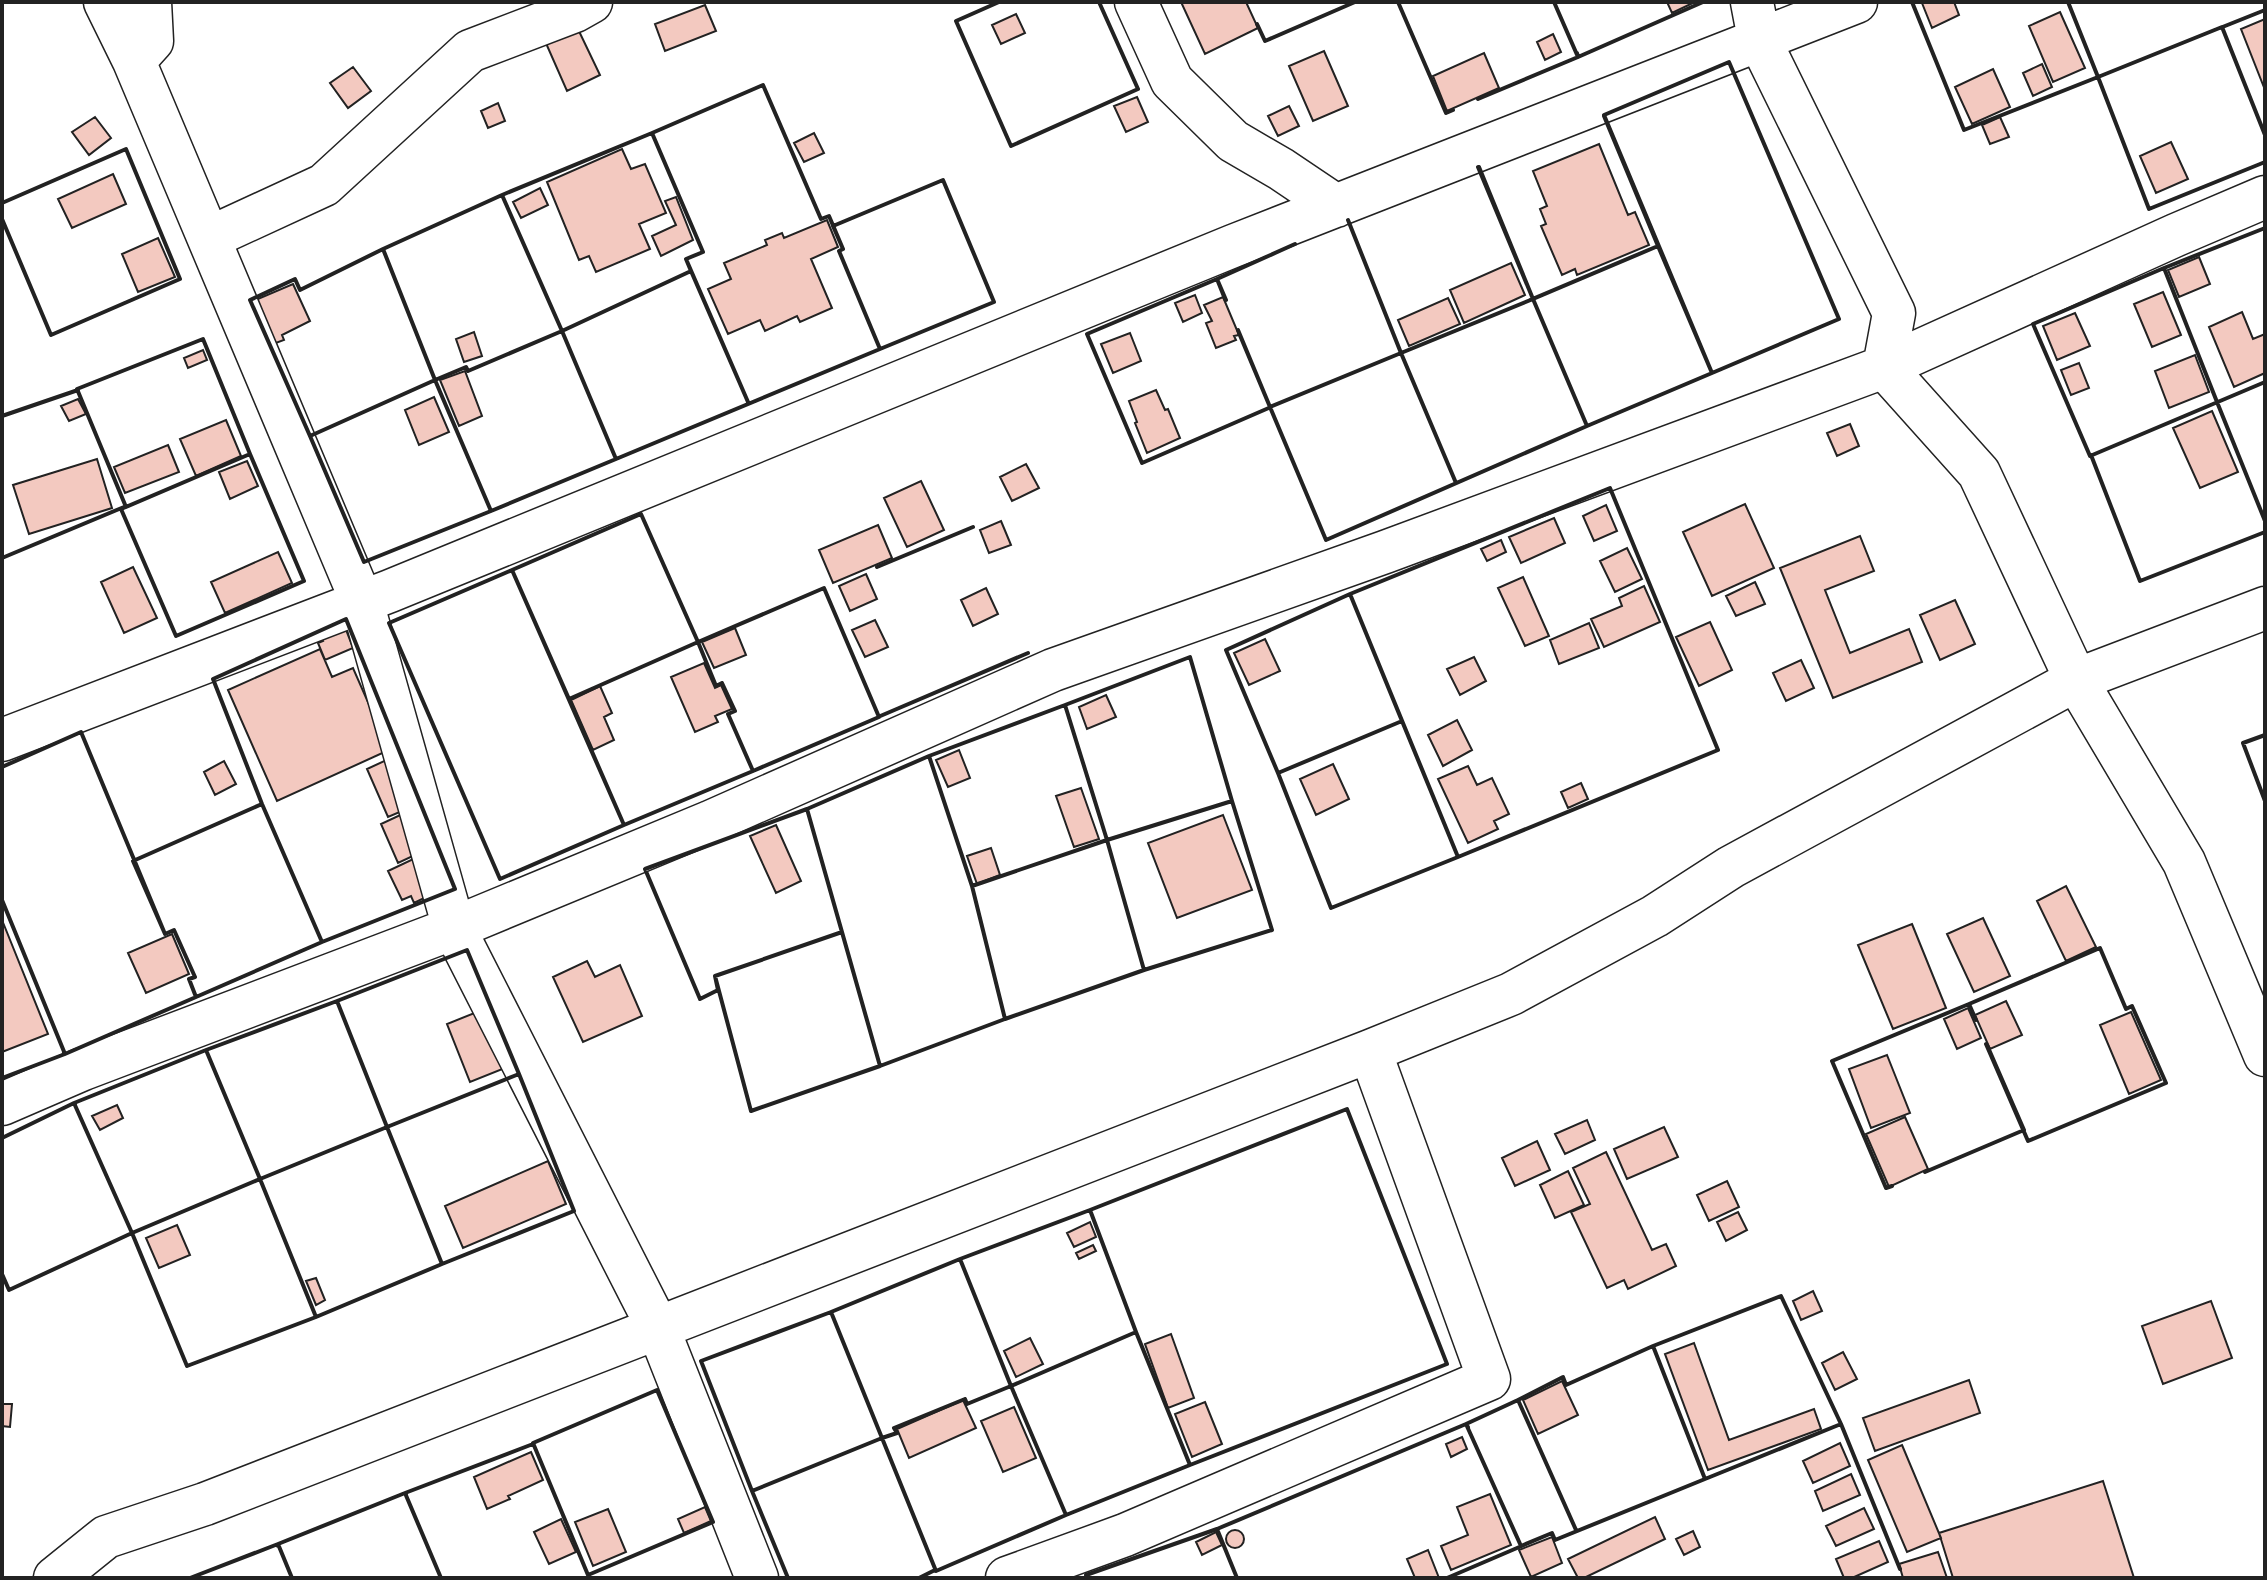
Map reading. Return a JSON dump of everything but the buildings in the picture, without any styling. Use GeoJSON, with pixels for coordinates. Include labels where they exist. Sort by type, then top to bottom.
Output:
{"type":"FeatureCollection","features":[{"type":"Feature","properties":{"kind":"street"},"geometry":{"type":"LineString","coordinates":[[105,2],[134,61],[362,602],[454,928],[658,1328],[757,1578]]}},
{"type":"Feature","properties":{"kind":"street"},"geometry":{"type":"LineString","coordinates":[[134,61],[152,41],[150,2]]}},
{"type":"Feature","properties":{"kind":"street"},"geometry":{"type":"LineString","coordinates":[[209,238],[324,185],[470,51],[591,2]]}},
{"type":"Feature","properties":{"kind":"street"},"geometry":{"type":"LineString","coordinates":[[1136,2],[1172,81],[1233,141],[1336,206]]}},
{"type":"Feature","properties":{"kind":"street"},"geometry":{"type":"LineString","coordinates":[[2,740],[362,602],[1336,206],[1756,21],[1856,2]]}},
{"type":"Feature","properties":{"kind":"street"},"geometry":{"type":"LineString","coordinates":[[1756,21],[1894,313],[1884,367]]}},
{"type":"Feature","properties":{"kind":"street"},"geometry":{"type":"LineString","coordinates":[[2,1104],[83,1069],[454,928],[710,822],[1053,670],[1385,552],[1884,367],[2265,197]]}},
{"type":"Feature","properties":{"kind":"street"},"geometry":{"type":"LineString","coordinates":[[1884,367],[1979,473],[2076,680],[2184,862],[2265,1055]]}},
{"type":"Feature","properties":{"kind":"street"},"geometry":{"type":"LineString","coordinates":[[55,1578],[106,1537],[205,1504],[1511,994],[1655,916],[1731,867],[2076,680],[2265,608]]}},
{"type":"Feature","properties":{"kind":"street"},"geometry":{"type":"LineString","coordinates":[[1007,1578],[1125,1535],[1489,1379],[1370,1051]]}},
{"type":"Feature","properties":{"kind":"wall"},"geometry":{"type":"LineString","coordinates":[[999,2],[956,21],[1011,146],[1138,89],[1099,2]]}},
{"type":"Feature","properties":{"kind":"wall"},"geometry":{"type":"LineString","coordinates":[[1257,24],[1265,41],[1355,2]]}},
{"type":"Feature","properties":{"kind":"wall"},"geometry":{"type":"LineString","coordinates":[[1398,2],[1446,113],[1453,110]]}},
{"type":"Feature","properties":{"kind":"wall"},"geometry":{"type":"LineString","coordinates":[[1478,99],[1578,57],[1554,2]]}},
{"type":"Feature","properties":{"kind":"wall"},"geometry":{"type":"LineString","coordinates":[[1577,53],[1578,57],[1703,2]]}},
{"type":"Feature","properties":{"kind":"wall"},"geometry":{"type":"LineString","coordinates":[[1912,2],[1964,130],[2098,77],[2068,2]]}},
{"type":"Feature","properties":{"kind":"wall"},"geometry":{"type":"LineString","coordinates":[[2220,28],[2265,10]]}},
{"type":"Feature","properties":{"kind":"wall"},"geometry":{"type":"LineString","coordinates":[[2265,135],[2222,27],[2098,77],[2149,209],[2265,162]]}},
{"type":"Feature","properties":{"kind":"wall"},"geometry":{"type":"LineString","coordinates":[[1729,62],[1839,319],[1712,373],[1604,115],[1729,62]]}},
{"type":"Feature","properties":{"kind":"wall"},"geometry":{"type":"LineString","coordinates":[[763,85],[821,219],[829,216],[843,249],[839,251],[880,349],[616,459],[562,331],[691,271],[748,402],[686,259],[703,252],[652,133],[763,85]]}},
{"type":"Feature","properties":{"kind":"wall"},"geometry":{"type":"LineString","coordinates":[[1530,300],[1658,246],[1604,116]]}},
{"type":"Feature","properties":{"kind":"wall"},"geometry":{"type":"LineString","coordinates":[[652,133],[703,252],[686,259],[691,271],[562,331],[502,195],[652,133]]}},
{"type":"Feature","properties":{"kind":"wall"},"geometry":{"type":"LineString","coordinates":[[2,203],[126,149],[180,279],[51,335],[2,219]]}},
{"type":"Feature","properties":{"kind":"wall"},"geometry":{"type":"LineString","coordinates":[[1478,167],[1533,299]]}},
{"type":"Feature","properties":{"kind":"wall"},"geometry":{"type":"LineString","coordinates":[[1479,167],[1533,299]]}},
{"type":"Feature","properties":{"kind":"wall"},"geometry":{"type":"LineString","coordinates":[[943,180],[994,302],[880,349],[839,251],[843,249],[833,226],[943,180]]}},
{"type":"Feature","properties":{"kind":"wall"},"geometry":{"type":"LineString","coordinates":[[502,195],[562,331],[468,371],[466,367],[435,380],[383,249],[502,195]]}},
{"type":"Feature","properties":{"kind":"wall"},"geometry":{"type":"LineString","coordinates":[[1348,220],[1401,353]]}},
{"type":"Feature","properties":{"kind":"wall"},"geometry":{"type":"LineString","coordinates":[[2164,268],[2265,228]]}},
{"type":"Feature","properties":{"kind":"wall"},"geometry":{"type":"LineString","coordinates":[[1225,299],[1217,279],[1295,244]]}},
{"type":"Feature","properties":{"kind":"wall"},"geometry":{"type":"LineString","coordinates":[[1658,246],[1712,373],[1587,426],[1533,299],[1658,246]]}},
{"type":"Feature","properties":{"kind":"wall"},"geometry":{"type":"LineString","coordinates":[[383,249],[435,380],[310,436],[250,300],[295,279],[300,290],[383,249]]}},
{"type":"Feature","properties":{"kind":"wall"},"geometry":{"type":"LineString","coordinates":[[2217,402],[2164,268],[2033,324],[2090,456],[2265,382]]}},
{"type":"Feature","properties":{"kind":"wall"},"geometry":{"type":"LineString","coordinates":[[1226,300],[1217,279],[1087,334],[1142,463],[1271,407]]}},
{"type":"Feature","properties":{"kind":"wall"},"geometry":{"type":"LineString","coordinates":[[1456,483],[1401,353],[1270,407],[1326,540],[1587,426],[1533,299],[1401,353],[1456,483]]}},
{"type":"Feature","properties":{"kind":"wall"},"geometry":{"type":"LineString","coordinates":[[1238,330],[1270,407]]}},
{"type":"Feature","properties":{"kind":"wall"},"geometry":{"type":"LineString","coordinates":[[562,331],[616,459],[491,511],[435,380],[466,367],[468,371],[562,331]]}},
{"type":"Feature","properties":{"kind":"wall"},"geometry":{"type":"LineString","coordinates":[[1239,333],[1270,407]]}},
{"type":"Feature","properties":{"kind":"wall"},"geometry":{"type":"LineString","coordinates":[[203,339],[250,454],[126,507],[77,389],[203,339]]}},
{"type":"Feature","properties":{"kind":"wall"},"geometry":{"type":"LineString","coordinates":[[435,380],[491,511],[364,562],[310,436],[435,380]]}},
{"type":"Feature","properties":{"kind":"wall"},"geometry":{"type":"LineString","coordinates":[[2,416],[78,390]]}},
{"type":"Feature","properties":{"kind":"wall"},"geometry":{"type":"LineString","coordinates":[[2217,402],[2265,521]]}},
{"type":"Feature","properties":{"kind":"wall"},"geometry":{"type":"LineString","coordinates":[[250,454],[304,581],[176,636],[121,509],[250,454]]}},
{"type":"Feature","properties":{"kind":"wall"},"geometry":{"type":"LineString","coordinates":[[2091,455],[2140,581],[2265,532]]}},
{"type":"Feature","properties":{"kind":"wall"},"geometry":{"type":"LineString","coordinates":[[1610,488],[1718,750],[1458,857],[1350,594],[1610,488]]}},
{"type":"Feature","properties":{"kind":"wall"},"geometry":{"type":"LineString","coordinates":[[2,558],[124,507]]}},
{"type":"Feature","properties":{"kind":"wall"},"geometry":{"type":"LineString","coordinates":[[641,514],[698,642],[569,699],[512,570],[641,514]]}},
{"type":"Feature","properties":{"kind":"wall"},"geometry":{"type":"LineString","coordinates":[[877,567],[973,527]]}},
{"type":"Feature","properties":{"kind":"wall"},"geometry":{"type":"LineString","coordinates":[[512,570],[624,825],[500,879],[389,623],[512,570]]}},
{"type":"Feature","properties":{"kind":"wall"},"geometry":{"type":"LineString","coordinates":[[824,588],[879,717],[753,771],[728,714],[735,711],[722,683],[716,686],[698,642],[824,588]]}},
{"type":"Feature","properties":{"kind":"wall"},"geometry":{"type":"LineString","coordinates":[[1350,594],[1402,721],[1278,773],[1226,650],[1350,594]]}},
{"type":"Feature","properties":{"kind":"wall"},"geometry":{"type":"LineString","coordinates":[[346,619],[455,889],[322,942],[262,804],[213,679],[346,619]]}},
{"type":"Feature","properties":{"kind":"wall"},"geometry":{"type":"LineString","coordinates":[[698,642],[716,686],[722,683],[735,711],[728,714],[753,771],[624,825],[569,699],[698,642]]}},
{"type":"Feature","properties":{"kind":"wall"},"geometry":{"type":"LineString","coordinates":[[878,717],[1028,653]]}},
{"type":"Feature","properties":{"kind":"wall"},"geometry":{"type":"LineString","coordinates":[[1190,657],[1232,801],[1107,840],[1065,705],[1190,657]]}},
{"type":"Feature","properties":{"kind":"wall"},"geometry":{"type":"LineString","coordinates":[[1065,705],[1107,840],[972,886],[929,756],[1065,705]]}},
{"type":"Feature","properties":{"kind":"wall"},"geometry":{"type":"LineString","coordinates":[[1402,721],[1458,857],[1331,908],[1278,773],[1402,721]]}},
{"type":"Feature","properties":{"kind":"wall"},"geometry":{"type":"LineString","coordinates":[[2,767],[81,732],[165,934],[174,930],[195,977],[189,979],[196,997],[65,1054],[2,900]]}},
{"type":"Feature","properties":{"kind":"wall"},"geometry":{"type":"LineString","coordinates":[[2265,735],[2243,743],[2265,801]]}},
{"type":"Feature","properties":{"kind":"wall"},"geometry":{"type":"LineString","coordinates":[[929,756],[972,886],[1005,1019],[880,1066],[807,809],[929,756]]}},
{"type":"Feature","properties":{"kind":"wall"},"geometry":{"type":"LineString","coordinates":[[1232,801],[1272,930],[1144,970],[1107,840],[1232,801]]}},
{"type":"Feature","properties":{"kind":"wall"},"geometry":{"type":"LineString","coordinates":[[262,804],[322,942],[196,997],[189,979],[195,977],[174,930],[165,934],[133,861],[262,804]]}},
{"type":"Feature","properties":{"kind":"wall"},"geometry":{"type":"LineString","coordinates":[[807,809],[842,932],[715,976],[718,990],[700,999],[645,869],[807,809]]}},
{"type":"Feature","properties":{"kind":"wall"},"geometry":{"type":"LineString","coordinates":[[1107,840],[1144,970],[1005,1019],[972,886],[1107,840]]}},
{"type":"Feature","properties":{"kind":"wall"},"geometry":{"type":"LineString","coordinates":[[842,932],[880,1066],[751,1111],[715,976],[842,932]]}},
{"type":"Feature","properties":{"kind":"wall"},"geometry":{"type":"LineString","coordinates":[[1976,1020],[1969,1004],[2100,948],[2126,1009],[2132,1006],[2166,1083],[2028,1141],[1986,1044]]}},
{"type":"Feature","properties":{"kind":"wall"},"geometry":{"type":"LineString","coordinates":[[467,950],[519,1074],[387,1127],[337,1001],[467,950]]}},
{"type":"Feature","properties":{"kind":"wall"},"geometry":{"type":"LineString","coordinates":[[337,1001],[387,1127],[260,1179],[206,1050],[337,1001]]}},
{"type":"Feature","properties":{"kind":"wall"},"geometry":{"type":"LineString","coordinates":[[1892,1186],[1886,1188],[1832,1061],[1969,1004],[1975,1018]]}},
{"type":"Feature","properties":{"kind":"wall"},"geometry":{"type":"LineString","coordinates":[[1987,1045],[2024,1130]]}},
{"type":"Feature","properties":{"kind":"wall"},"geometry":{"type":"LineString","coordinates":[[2,1274],[9,1290],[260,1179],[206,1050],[74,1103],[132,1233]]}},
{"type":"Feature","properties":{"kind":"wall"},"geometry":{"type":"LineString","coordinates":[[2,1078],[64,1053]]}},
{"type":"Feature","properties":{"kind":"wall"},"geometry":{"type":"LineString","coordinates":[[519,1074],[574,1211],[442,1264],[387,1127],[519,1074]]}},
{"type":"Feature","properties":{"kind":"wall"},"geometry":{"type":"LineString","coordinates":[[2,1138],[75,1105]]}},
{"type":"Feature","properties":{"kind":"wall"},"geometry":{"type":"LineString","coordinates":[[1347,1109],[1447,1364],[1190,1465],[1090,1210],[1347,1109]]}},
{"type":"Feature","properties":{"kind":"wall"},"geometry":{"type":"LineString","coordinates":[[387,1127],[442,1264],[316,1317],[260,1179],[387,1127]]}},
{"type":"Feature","properties":{"kind":"wall"},"geometry":{"type":"LineString","coordinates":[[1925,1172],[2024,1130]]}},
{"type":"Feature","properties":{"kind":"wall"},"geometry":{"type":"LineString","coordinates":[[260,1179],[316,1317],[187,1366],[132,1233],[260,1179]]}},
{"type":"Feature","properties":{"kind":"wall"},"geometry":{"type":"LineString","coordinates":[[1090,1210],[1136,1332],[1011,1386],[960,1259],[1090,1210]]}},
{"type":"Feature","properties":{"kind":"wall"},"geometry":{"type":"LineString","coordinates":[[960,1259],[1011,1386],[967,1404],[965,1399],[894,1428],[897,1433],[882,1438],[831,1312],[960,1259]]}},
{"type":"Feature","properties":{"kind":"wall"},"geometry":{"type":"LineString","coordinates":[[1781,1296],[1841,1424],[1705,1479],[1653,1346],[1781,1296]]}},
{"type":"Feature","properties":{"kind":"wall"},"geometry":{"type":"LineString","coordinates":[[831,1312],[882,1438],[752,1491],[701,1361],[831,1312]]}},
{"type":"Feature","properties":{"kind":"wall"},"geometry":{"type":"LineString","coordinates":[[1136,1332],[1190,1465],[1066,1515],[1011,1386],[1136,1332]]}},
{"type":"Feature","properties":{"kind":"wall"},"geometry":{"type":"LineString","coordinates":[[1576,1530],[1518,1400],[1466,1424],[1521,1546],[1552,1533],[1555,1540],[1705,1479],[1653,1346],[1566,1385],[1563,1377],[1518,1400],[1576,1530]]}},
{"type":"Feature","properties":{"kind":"wall"},"geometry":{"type":"LineString","coordinates":[[1011,1386],[1066,1515],[936,1571],[882,1438],[897,1433],[894,1428],[965,1399],[967,1404],[1011,1386]]}},
{"type":"Feature","properties":{"kind":"wall"},"geometry":{"type":"LineString","coordinates":[[657,1390],[713,1522],[588,1575],[533,1443],[657,1390]]}},
{"type":"Feature","properties":{"kind":"wall"},"geometry":{"type":"LineString","coordinates":[[1237,1578],[1217,1529],[1466,1424],[1468,1427]]}},
{"type":"Feature","properties":{"kind":"wall"},"geometry":{"type":"LineString","coordinates":[[1705,1479],[1841,1424],[1900,1569]]}},
{"type":"Feature","properties":{"kind":"wall"},"geometry":{"type":"LineString","coordinates":[[441,1578],[405,1493],[533,1444]]}},
{"type":"Feature","properties":{"kind":"wall"},"geometry":{"type":"LineString","coordinates":[[754,1490],[788,1578]]}},
{"type":"Feature","properties":{"kind":"wall"},"geometry":{"type":"LineString","coordinates":[[292,1578],[278,1544],[406,1495]]}},
{"type":"Feature","properties":{"kind":"wall"},"geometry":{"type":"LineString","coordinates":[[1087,1578],[1086,1575],[1217,1529],[1218,1532]]}},
{"type":"Feature","properties":{"kind":"wall"},"geometry":{"type":"LineString","coordinates":[[1447,1578],[1524,1545]]}},
{"type":"Feature","properties":{"kind":"wall"},"geometry":{"type":"LineString","coordinates":[[190,1578],[278,1546]]}},
{"type":"Feature","properties":{"kind":"wall"},"geometry":{"type":"LineString","coordinates":[[919,1578],[935,1570]]}}]}
